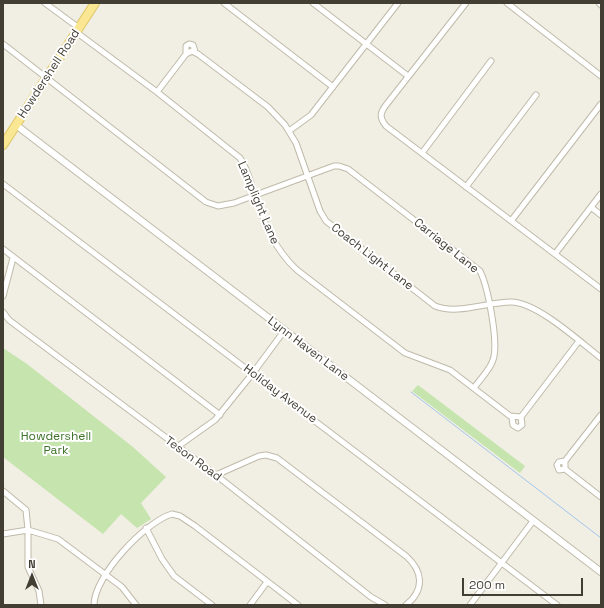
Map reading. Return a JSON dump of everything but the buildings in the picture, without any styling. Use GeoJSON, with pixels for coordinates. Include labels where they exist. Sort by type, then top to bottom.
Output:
{"type":"FeatureCollection","features":[{"type":"Feature","properties":{"kind":"main road","name":"Howdershell Road"},"geometry":{"type":"LineString","coordinates":[[3,145],[95,3]]}},
{"type":"Feature","properties":{"kind":"street","name":"Lamplight Lane"},"geometry":{"type":"LineString","coordinates":[[45,3],[77,30],[237,154],[247,171],[254,194],[271,237],[283,256],[297,270],[405,353],[444,367],[474,388],[512,417],[513,425],[518,428],[522,425],[521,417]]}},
{"type":"Feature","properties":{"kind":"street"},"geometry":{"type":"LineString","coordinates":[[224,3],[333,87]]}},
{"type":"Feature","properties":{"kind":"street"},"geometry":{"type":"LineString","coordinates":[[313,3],[408,76]]}},
{"type":"Feature","properties":{"kind":"street"},"geometry":{"type":"LineString","coordinates":[[289,131],[311,115],[398,3]]}},
{"type":"Feature","properties":{"kind":"street"},"geometry":{"type":"LineString","coordinates":[[466,3],[386,105],[381,112],[381,117],[386,126],[601,289]]}},
{"type":"Feature","properties":{"kind":"street"},"geometry":{"type":"LineString","coordinates":[[507,3],[601,76]]}},
{"type":"Feature","properties":{"kind":"street","name":"Carriage Lane"},"geometry":{"type":"LineString","coordinates":[[3,44],[210,204],[223,206],[334,166],[348,168],[476,267],[485,282],[495,352],[491,365],[474,388]]}},
{"type":"Feature","properties":{"kind":"street"},"geometry":{"type":"LineString","coordinates":[[157,92],[186,54],[189,52],[195,52],[193,45],[189,44],[186,46],[186,54]]}},
{"type":"Feature","properties":{"kind":"street","name":"Coach Light Lane"},"geometry":{"type":"LineString","coordinates":[[195,52],[272,111],[289,131],[326,220],[434,306],[447,310],[511,302],[532,307],[601,358]]}},
{"type":"Feature","properties":{"kind":"street"},"geometry":{"type":"LineString","coordinates":[[422,152],[491,61]]}},
{"type":"Feature","properties":{"kind":"street"},"geometry":{"type":"LineString","coordinates":[[466,186],[536,95]]}},
{"type":"Feature","properties":{"kind":"street"},"geometry":{"type":"LineString","coordinates":[[511,220],[601,104]]}},
{"type":"Feature","properties":{"kind":"street","name":"Lynn Haven Lane"},"geometry":{"type":"LineString","coordinates":[[16,125],[601,572]]}},
{"type":"Feature","properties":{"kind":"street","name":"Holiday Avenue"},"geometry":{"type":"LineString","coordinates":[[3,184],[557,605]]}},
{"type":"Feature","properties":{"kind":"street"},"geometry":{"type":"LineString","coordinates":[[555,254],[592,208],[601,194]]}},
{"type":"Feature","properties":{"kind":"street"},"geometry":{"type":"LineString","coordinates":[[592,208],[601,215]]}},
{"type":"Feature","properties":{"kind":"street"},"geometry":{"type":"LineString","coordinates":[[3,249],[220,415]]}},
{"type":"Feature","properties":{"kind":"street"},"geometry":{"type":"LineString","coordinates":[[3,296],[13,258]]}},
{"type":"Feature","properties":{"kind":"street","name":"Teson Road"},"geometry":{"type":"LineString","coordinates":[[3,312],[9,320],[216,475],[371,597],[385,605]]}},
{"type":"Feature","properties":{"kind":"street"},"geometry":{"type":"LineString","coordinates":[[177,447],[220,415],[284,331]]}},
{"type":"Feature","properties":{"kind":"street"},"geometry":{"type":"LineString","coordinates":[[512,417],[521,417],[579,342]]}},
{"type":"Feature","properties":{"kind":"street"},"geometry":{"type":"LineString","coordinates":[[601,415],[565,461],[565,469],[601,497]]}},
{"type":"Feature","properties":{"kind":"street"},"geometry":{"type":"LineString","coordinates":[[596,421],[601,425]]}},
{"type":"Feature","properties":{"kind":"street"},"geometry":{"type":"LineString","coordinates":[[216,475],[259,456],[266,455],[277,458],[406,556],[417,567],[420,581],[418,588],[415,596],[406,605]]}},
{"type":"Feature","properties":{"kind":"street"},"geometry":{"type":"LineString","coordinates":[[3,491],[26,510],[28,530],[28,568],[39,591],[42,605]]}},
{"type":"Feature","properties":{"kind":"street"},"geometry":{"type":"LineString","coordinates":[[94,605],[97,589],[106,574],[135,537],[146,528],[168,515],[176,514],[195,526],[298,605]]}},
{"type":"Feature","properties":{"kind":"street"},"geometry":{"type":"LineString","coordinates":[[470,605],[533,521]]}},
{"type":"Feature","properties":{"kind":"street"},"geometry":{"type":"LineString","coordinates":[[146,528],[162,559],[174,576],[212,605]]}},
{"type":"Feature","properties":{"kind":"street"},"geometry":{"type":"LineString","coordinates":[[3,534],[28,530],[58,538],[128,592],[136,605]]}},
{"type":"Feature","properties":{"kind":"street"},"geometry":{"type":"LineString","coordinates":[[250,605],[267,582]]}},
{"type":"Feature","properties":{"kind":"green space","name":"Howdershell Park"},"geometry":{"type":"Polygon","coordinates":[[[3,348],[27,364],[133,447],[166,477],[141,503],[151,519],[137,528],[121,514],[103,534],[3,457],[3,348]]]}},
{"type":"Feature","properties":{"kind":"green space"},"geometry":{"type":"Polygon","coordinates":[[[418,385],[525,466],[520,473],[412,391],[418,385]]]}},
{"type":"Feature","properties":{"kind":"waterway"},"geometry":{"type":"LineString","coordinates":[[411,392],[601,538]]}}]}
